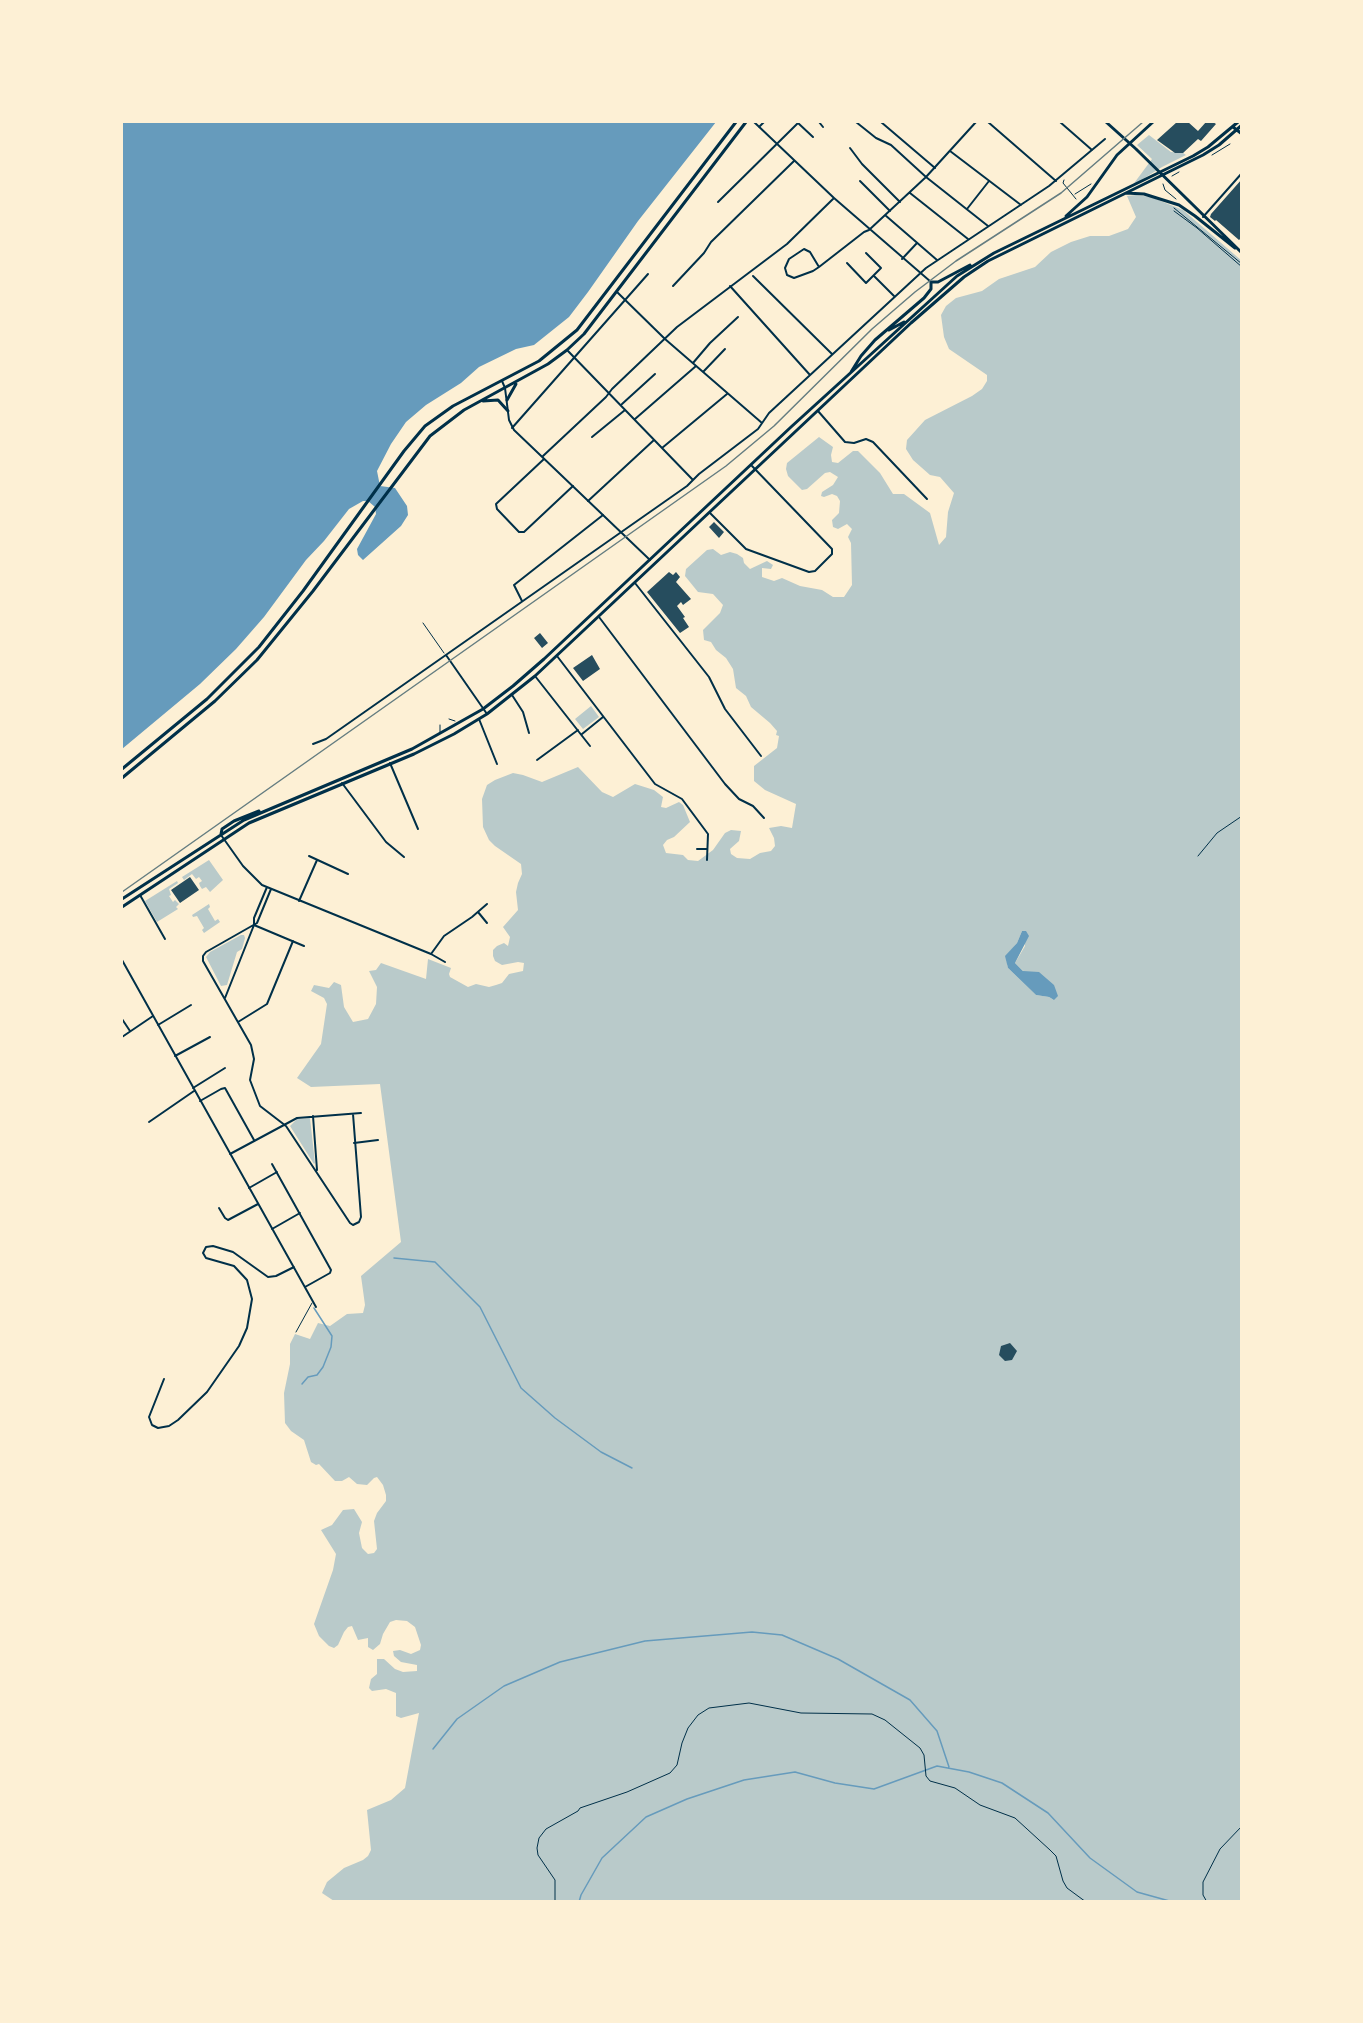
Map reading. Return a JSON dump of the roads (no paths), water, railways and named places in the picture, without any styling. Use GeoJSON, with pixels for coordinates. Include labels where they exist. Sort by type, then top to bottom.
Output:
{"type":"FeatureCollection","features":[{"type":"Feature","properties":{"kind":"main road"},"geometry":{"type":"LineString","coordinates":[[122,769],[207,699],[271,632],[419,432],[439,415],[545,357],[584,323],[640,245],[736,122]]}},
{"type":"Feature","properties":{"kind":"main road"},"geometry":{"type":"LineString","coordinates":[[122,778],[237,681],[282,630],[436,431],[456,415],[519,381],[567,350],[590,327],[746,122]]}},
{"type":"Feature","properties":{"kind":"main road"},"geometry":{"type":"LineString","coordinates":[[1106,122],[1137,149],[1186,200],[1241,251]]}},
{"type":"Feature","properties":{"kind":"main road"},"geometry":{"type":"LineString","coordinates":[[1060,220],[1083,201],[1118,155],[1154,122]]}},
{"type":"Feature","properties":{"kind":"main road"},"geometry":{"type":"LineString","coordinates":[[222,836],[222,829],[249,813],[266,809],[400,754],[441,734],[483,709],[557,647],[957,276],[975,264],[1060,220],[1200,152],[1238,122]]}},
{"type":"Feature","properties":{"kind":"main road"},"geometry":{"type":"LineString","coordinates":[[122,899],[222,836],[264,816],[390,764],[448,737],[479,719],[536,676],[872,360],[971,271],[1203,155],[1242,125]]}},
{"type":"Feature","properties":{"kind":"main road"},"geometry":{"type":"LineString","coordinates":[[1233,127],[1242,134]]}},
{"type":"Feature","properties":{"kind":"main road"},"geometry":{"type":"LineString","coordinates":[[1124,193],[1144,194],[1182,206],[1241,251]]}},
{"type":"Feature","properties":{"kind":"main road"},"geometry":{"type":"LineString","coordinates":[[850,375],[869,346],[921,301],[931,289],[931,282],[939,281],[975,264]]}},
{"type":"Feature","properties":{"kind":"main road"},"geometry":{"type":"LineString","coordinates":[[882,334],[908,319]]}},
{"type":"Feature","properties":{"kind":"main road"},"geometry":{"type":"LineString","coordinates":[[869,346],[872,360]]}},
{"type":"Feature","properties":{"kind":"main road"},"geometry":{"type":"LineString","coordinates":[[507,400],[511,390],[519,381]]}},
{"type":"Feature","properties":{"kind":"main road"},"geometry":{"type":"LineString","coordinates":[[478,402],[498,400],[508,411]]}},
{"type":"Feature","properties":{"kind":"main road"},"geometry":{"type":"LineString","coordinates":[[650,560],[658,562]]}},
{"type":"Feature","properties":{"kind":"main road"},"geometry":{"type":"LineString","coordinates":[[650,560],[650,569]]}},
{"type":"Feature","properties":{"kind":"main road"},"geometry":{"type":"LineString","coordinates":[[628,580],[635,583]]}},
{"type":"Feature","properties":{"kind":"main road"},"geometry":{"type":"LineString","coordinates":[[598,609],[599,617]]}},
{"type":"Feature","properties":{"kind":"main road"},"geometry":{"type":"LineString","coordinates":[[557,647],[557,656]]}},
{"type":"Feature","properties":{"kind":"main road"},"geometry":{"type":"LineString","coordinates":[[548,655],[557,656]]}},
{"type":"Feature","properties":{"kind":"main road"},"geometry":{"type":"LineString","coordinates":[[122,908],[222,836]]}},
{"type":"Feature","properties":{"kind":"street"},"geometry":{"type":"LineString","coordinates":[[754,122],[869,230],[931,282]]}},
{"type":"Feature","properties":{"kind":"street"},"geometry":{"type":"LineString","coordinates":[[759,127],[764,122]]}},
{"type":"Feature","properties":{"kind":"street"},"geometry":{"type":"LineString","coordinates":[[718,202],[799,122],[813,137]]}},
{"type":"Feature","properties":{"kind":"street"},"geometry":{"type":"LineString","coordinates":[[819,122],[823,128]]}},
{"type":"Feature","properties":{"kind":"street"},"geometry":{"type":"LineString","coordinates":[[856,122],[876,138],[891,145],[926,177],[988,226]]}},
{"type":"Feature","properties":{"kind":"street"},"geometry":{"type":"LineString","coordinates":[[880,122],[935,168]]}},
{"type":"Feature","properties":{"kind":"street"},"geometry":{"type":"LineString","coordinates":[[819,267],[810,252],[804,249],[789,259],[784,268],[787,275],[794,278],[819,267],[869,230],[935,168],[975,122]]}},
{"type":"Feature","properties":{"kind":"street"},"geometry":{"type":"LineString","coordinates":[[988,122],[1056,181]]}},
{"type":"Feature","properties":{"kind":"street"},"geometry":{"type":"LineString","coordinates":[[1060,122],[1092,150]]}},
{"type":"Feature","properties":{"kind":"street"},"geometry":{"type":"LineString","coordinates":[[313,744],[326,739],[693,480],[758,429],[767,415],[920,274],[937,260],[1056,181],[1105,139]]}},
{"type":"Feature","properties":{"kind":"street"},"geometry":{"type":"LineString","coordinates":[[850,148],[862,164],[900,202]]}},
{"type":"Feature","properties":{"kind":"street"},"geometry":{"type":"LineString","coordinates":[[950,151],[1021,205]]}},
{"type":"Feature","properties":{"kind":"street"},"geometry":{"type":"LineString","coordinates":[[673,286],[704,253],[711,242],[794,161]]}},
{"type":"Feature","properties":{"kind":"street"},"geometry":{"type":"LineString","coordinates":[[1203,216],[1242,173]]}},
{"type":"Feature","properties":{"kind":"street"},"geometry":{"type":"LineString","coordinates":[[860,181],[890,211]]}},
{"type":"Feature","properties":{"kind":"street"},"geometry":{"type":"LineString","coordinates":[[967,209],[989,181]]}},
{"type":"Feature","properties":{"kind":"street"},"geometry":{"type":"LineString","coordinates":[[910,193],[968,239]]}},
{"type":"Feature","properties":{"kind":"street"},"geometry":{"type":"LineString","coordinates":[[573,486],[524,532],[519,532],[497,509],[496,504],[684,321],[787,244],[834,198]]}},
{"type":"Feature","properties":{"kind":"street"},"geometry":{"type":"LineString","coordinates":[[885,215],[937,260]]}},
{"type":"Feature","properties":{"kind":"street"},"geometry":{"type":"LineString","coordinates":[[902,259],[917,243]]}},
{"type":"Feature","properties":{"kind":"street"},"geometry":{"type":"LineString","coordinates":[[847,263],[866,283],[881,268],[866,254]]}},
{"type":"Feature","properties":{"kind":"street"},"geometry":{"type":"LineString","coordinates":[[512,428],[648,274]]}},
{"type":"Feature","properties":{"kind":"street"},"geometry":{"type":"LineString","coordinates":[[753,276],[832,354]]}},
{"type":"Feature","properties":{"kind":"street"},"geometry":{"type":"LineString","coordinates":[[874,276],[894,296]]}},
{"type":"Feature","properties":{"kind":"street"},"geometry":{"type":"LineString","coordinates":[[730,286],[810,375]]}},
{"type":"Feature","properties":{"kind":"street"},"geometry":{"type":"LineString","coordinates":[[616,292],[665,339],[762,423]]}},
{"type":"Feature","properties":{"kind":"street"},"geometry":{"type":"LineString","coordinates":[[635,419],[694,365],[710,343],[738,317]]}},
{"type":"Feature","properties":{"kind":"street"},"geometry":{"type":"LineString","coordinates":[[703,372],[725,349]]}},
{"type":"Feature","properties":{"kind":"street"},"geometry":{"type":"LineString","coordinates":[[567,350],[693,480]]}},
{"type":"Feature","properties":{"kind":"street"},"geometry":{"type":"LineString","coordinates":[[621,405],[655,374]]}},
{"type":"Feature","properties":{"kind":"street"},"geometry":{"type":"LineString","coordinates":[[502,381],[512,428],[650,560]]}},
{"type":"Feature","properties":{"kind":"street"},"geometry":{"type":"LineString","coordinates":[[662,448],[727,393]]}},
{"type":"Feature","properties":{"kind":"street"},"geometry":{"type":"LineString","coordinates":[[592,437],[625,410]]}},
{"type":"Feature","properties":{"kind":"street"},"geometry":{"type":"LineString","coordinates":[[818,411],[845,442],[854,443],[866,439],[873,442],[927,499]]}},
{"type":"Feature","properties":{"kind":"street"},"geometry":{"type":"LineString","coordinates":[[588,501],[654,440]]}},
{"type":"Feature","properties":{"kind":"street"},"geometry":{"type":"LineString","coordinates":[[710,513],[746,549],[809,572],[815,571],[833,552],[751,465]]}},
{"type":"Feature","properties":{"kind":"street"},"geometry":{"type":"LineString","coordinates":[[522,602],[514,585],[603,514]]}},
{"type":"Feature","properties":{"kind":"street"},"geometry":{"type":"LineString","coordinates":[[635,583],[709,677],[725,709],[761,756]]}},
{"type":"Feature","properties":{"kind":"street"},"geometry":{"type":"LineString","coordinates":[[599,617],[725,784],[739,799],[753,806],[764,818]]}},
{"type":"Feature","properties":{"kind":"street"},"geometry":{"type":"LineString","coordinates":[[446,655],[486,714]]}},
{"type":"Feature","properties":{"kind":"street"},"geometry":{"type":"LineString","coordinates":[[557,656],[655,784],[682,799],[708,834],[707,860]]}},
{"type":"Feature","properties":{"kind":"street"},"geometry":{"type":"LineString","coordinates":[[536,676],[590,746]]}},
{"type":"Feature","properties":{"kind":"street"},"geometry":{"type":"LineString","coordinates":[[512,695],[521,709],[529,732]]}},
{"type":"Feature","properties":{"kind":"street"},"geometry":{"type":"LineString","coordinates":[[581,734],[603,717]]}},
{"type":"Feature","properties":{"kind":"street"},"geometry":{"type":"LineString","coordinates":[[479,719],[497,764]]}},
{"type":"Feature","properties":{"kind":"street"},"geometry":{"type":"LineString","coordinates":[[537,760],[578,730]]}},
{"type":"Feature","properties":{"kind":"street"},"geometry":{"type":"LineString","coordinates":[[390,764],[418,829]]}},
{"type":"Feature","properties":{"kind":"street"},"geometry":{"type":"LineString","coordinates":[[342,783],[386,842],[404,857]]}},
{"type":"Feature","properties":{"kind":"street"},"geometry":{"type":"LineString","coordinates":[[222,836],[250,874],[267,887],[445,962]]}},
{"type":"Feature","properties":{"kind":"street"},"geometry":{"type":"LineString","coordinates":[[697,849],[707,849]]}},
{"type":"Feature","properties":{"kind":"street"},"geometry":{"type":"LineString","coordinates":[[309,856],[348,874]]}},
{"type":"Feature","properties":{"kind":"street"},"geometry":{"type":"LineString","coordinates":[[299,900],[317,860]]}},
{"type":"Feature","properties":{"kind":"street"},"geometry":{"type":"LineString","coordinates":[[254,925],[254,918],[267,887]]}},
{"type":"Feature","properties":{"kind":"street"},"geometry":{"type":"LineString","coordinates":[[225,998],[271,889]]}},
{"type":"Feature","properties":{"kind":"street"},"geometry":{"type":"LineString","coordinates":[[140,895],[165,939]]}},
{"type":"Feature","properties":{"kind":"street"},"geometry":{"type":"LineString","coordinates":[[430,954],[444,936],[488,904]]}},
{"type":"Feature","properties":{"kind":"street"},"geometry":{"type":"LineString","coordinates":[[478,912],[487,923]]}},
{"type":"Feature","properties":{"kind":"street"},"geometry":{"type":"LineString","coordinates":[[254,925],[206,952],[203,961],[252,1048],[254,1063],[250,1080],[259,1104],[284,1124],[352,1225],[356,1224],[361,1217],[352,1114]]}},
{"type":"Feature","properties":{"kind":"street"},"geometry":{"type":"LineString","coordinates":[[254,925],[304,946]]}},
{"type":"Feature","properties":{"kind":"street"},"geometry":{"type":"LineString","coordinates":[[242,932],[249,938]]}},
{"type":"Feature","properties":{"kind":"street"},"geometry":{"type":"LineString","coordinates":[[238,1022],[267,1004],[293,941]]}},
{"type":"Feature","properties":{"kind":"street"},"geometry":{"type":"LineString","coordinates":[[122,960],[316,1307]]}},
{"type":"Feature","properties":{"kind":"street"},"geometry":{"type":"LineString","coordinates":[[158,1025],[191,1005]]}},
{"type":"Feature","properties":{"kind":"street"},"geometry":{"type":"LineString","coordinates":[[122,1037],[153,1016]]}},
{"type":"Feature","properties":{"kind":"street"},"geometry":{"type":"LineString","coordinates":[[122,1018],[130,1031]]}},
{"type":"Feature","properties":{"kind":"street"},"geometry":{"type":"LineString","coordinates":[[175,1056],[210,1037]]}},
{"type":"Feature","properties":{"kind":"street"},"geometry":{"type":"LineString","coordinates":[[150,1122],[225,1068]]}},
{"type":"Feature","properties":{"kind":"street"},"geometry":{"type":"LineString","coordinates":[[200,1101],[225,1089],[254,1141]]}},
{"type":"Feature","properties":{"kind":"street"},"geometry":{"type":"LineString","coordinates":[[230,1154],[297,1118],[361,1113]]}},
{"type":"Feature","properties":{"kind":"street"},"geometry":{"type":"LineString","coordinates":[[313,1116],[317,1173]]}},
{"type":"Feature","properties":{"kind":"street"},"geometry":{"type":"LineString","coordinates":[[354,1143],[378,1140]]}},
{"type":"Feature","properties":{"kind":"street"},"geometry":{"type":"LineString","coordinates":[[272,1164],[332,1271],[305,1287]]}},
{"type":"Feature","properties":{"kind":"street"},"geometry":{"type":"LineString","coordinates":[[249,1188],[277,1172]]}},
{"type":"Feature","properties":{"kind":"street"},"geometry":{"type":"LineString","coordinates":[[219,1208],[228,1220],[258,1204]]}},
{"type":"Feature","properties":{"kind":"street"},"geometry":{"type":"LineString","coordinates":[[272,1229],[300,1213]]}},
{"type":"Feature","properties":{"kind":"street"},"geometry":{"type":"LineString","coordinates":[[164,1379],[149,1417],[150,1424],[158,1428],[169,1426],[178,1420],[207,1392],[239,1346],[247,1328],[252,1299],[247,1280],[234,1266],[206,1258],[203,1253],[206,1247],[213,1246],[233,1252],[268,1277],[276,1276],[294,1267]]}},
{"type":"Feature","properties":{"kind":"lane"},"geometry":{"type":"LineString","coordinates":[[423,623],[446,655]]}},
{"type":"Feature","properties":{"kind":"lane"},"geometry":{"type":"LineString","coordinates":[[449,719],[459,724]]}},
{"type":"Feature","properties":{"kind":"lane"},"geometry":{"type":"LineString","coordinates":[[440,725],[441,734]]}},
{"type":"Feature","properties":{"kind":"lane"},"geometry":{"type":"LineString","coordinates":[[1198,856],[1217,833],[1242,816]]}},
{"type":"Feature","properties":{"kind":"lane"},"geometry":{"type":"LineString","coordinates":[[296,1332],[313,1302]]}},
{"type":"Feature","properties":{"kind":"water"},"geometry":{"type":"Polygon","coordinates":[[[122,122],[716,122],[638,221],[569,317],[534,345],[516,349],[479,367],[461,383],[426,405],[406,422],[377,471],[380,486],[395,488],[407,506],[408,515],[401,526],[363,560],[358,555],[357,549],[376,514],[375,507],[368,501],[363,501],[349,509],[236,649],[200,684],[122,749],[122,122]]]}},
{"type":"Feature","properties":{"kind":"water"},"geometry":{"type":"Polygon","coordinates":[[[1022,931],[1026,931],[1029,936],[1015,963],[1023,971],[1039,972],[1054,985],[1058,996],[1054,1000],[1036,995],[1008,968],[1005,956],[1017,943],[1022,931]]]}},
{"type":"Feature","properties":{"kind":"waterway"},"geometry":{"type":"LineString","coordinates":[[394,1258],[435,1262],[480,1307],[521,1388],[555,1418],[601,1452],[632,1468]]}},
{"type":"Feature","properties":{"kind":"waterway"},"geometry":{"type":"LineString","coordinates":[[302,1384],[308,1377],[317,1375],[331,1347],[332,1336],[314,1308]]}},
{"type":"Feature","properties":{"kind":"waterway"},"geometry":{"type":"LineString","coordinates":[[433,1749],[457,1719],[504,1686],[560,1662],[645,1641],[752,1632],[782,1635],[838,1659],[910,1700],[937,1731],[949,1767]]}},
{"type":"Feature","properties":{"kind":"waterway"},"geometry":{"type":"LineString","coordinates":[[579,1902],[602,1858],[646,1817],[687,1799],[744,1780],[795,1772],[835,1783],[874,1789],[937,1766],[969,1772],[1002,1783],[1048,1813],[1090,1858],[1137,1892],[1173,1902]]}},
{"type":"Feature","properties":{"kind":"railway"},"geometry":{"type":"LineString","coordinates":[[122,892],[726,466],[774,426],[872,329],[915,292],[956,261],[1061,193],[1143,122]]}}]}
